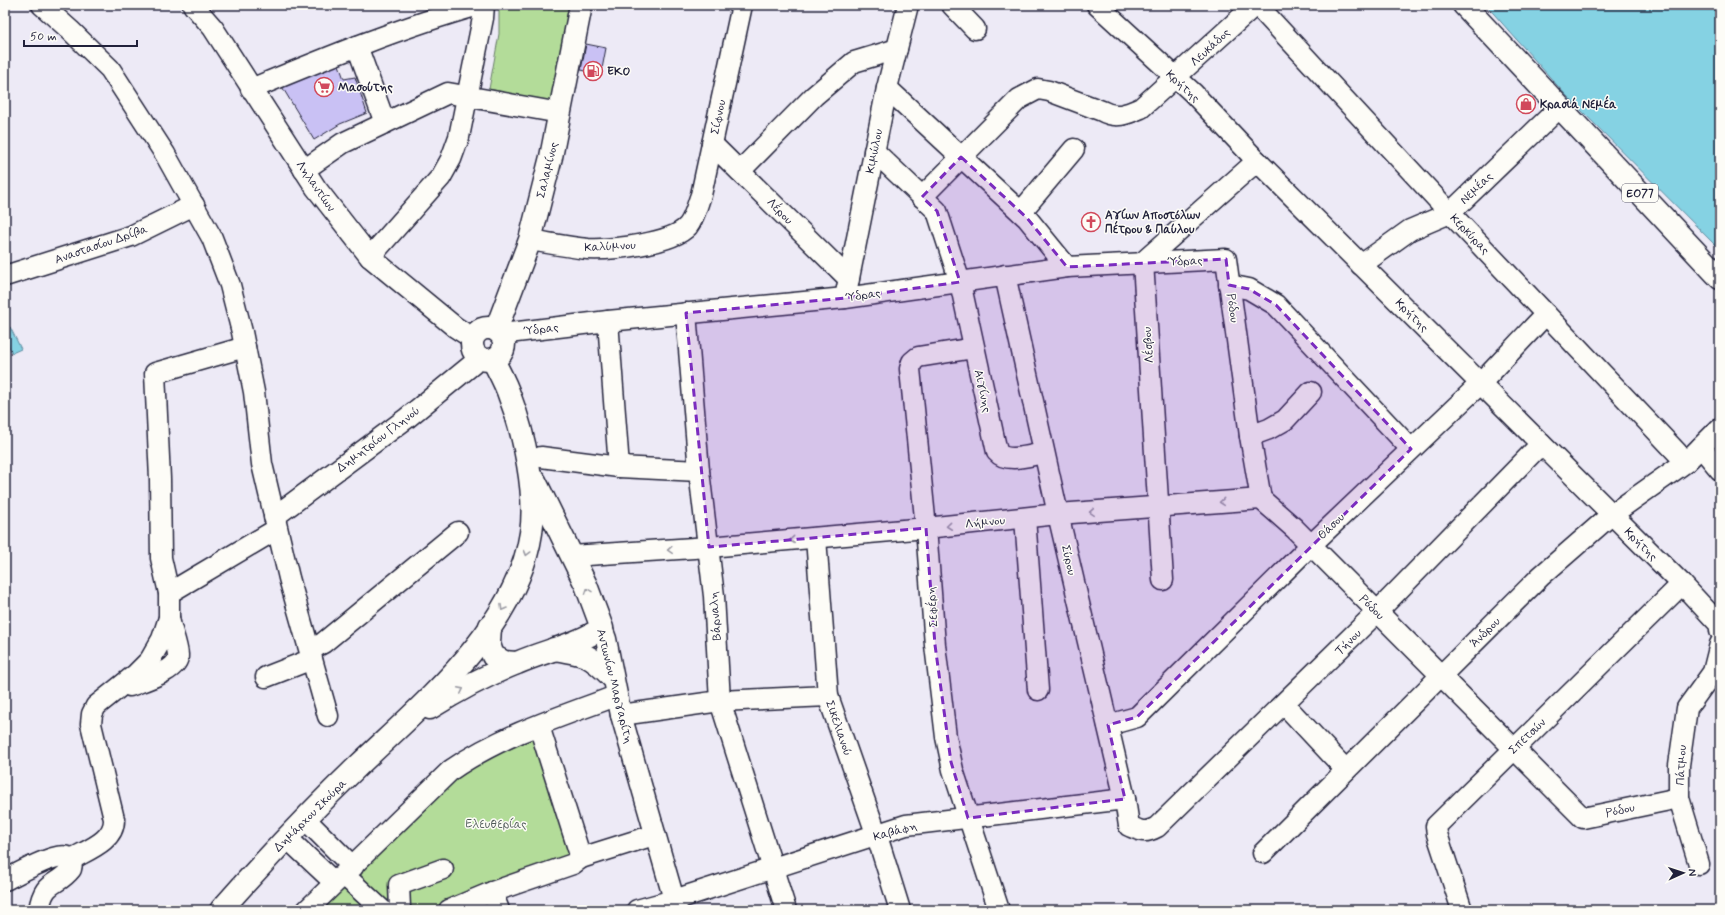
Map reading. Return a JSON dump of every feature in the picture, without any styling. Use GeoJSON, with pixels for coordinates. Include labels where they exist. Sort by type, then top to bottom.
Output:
{"type":"FeatureCollection","features":[{"type":"Feature","properties":{"kind":"main road","name":"Σαλαμίνος"},"geometry":{"type":"LineString","coordinates":[[498,332],[530,240],[551,157],[581,5]]}},
{"type":"Feature","properties":{"kind":"main road","name":"ΕΟ77"},"geometry":{"type":"LineString","coordinates":[[1464,5],[1720,278]]}},
{"type":"Feature","properties":{"kind":"main road"},"geometry":{"type":"LineString","coordinates":[[403,725],[463,663],[502,612],[516,584],[524,563],[532,531],[535,463],[510,396],[481,352],[475,334],[485,328],[498,332],[504,344],[498,358],[481,352]]}},
{"type":"Feature","properties":{"kind":"main road","name":"Αντωνίου Μαργαρίτη"},"geometry":{"type":"LineString","coordinates":[[535,463],[554,523],[586,585],[602,628]]}},
{"type":"Feature","properties":{"kind":"main road"},"geometry":{"type":"LineString","coordinates":[[532,531],[540,524],[554,523]]}},
{"type":"Feature","properties":{"kind":"main road"},"geometry":{"type":"LineString","coordinates":[[490,626],[489,644],[493,656],[504,662],[516,663]]}},
{"type":"Feature","properties":{"kind":"main road"},"geometry":{"type":"LineString","coordinates":[[403,725],[454,693],[516,663],[584,637],[602,628]]}},
{"type":"Feature","properties":{"kind":"main road"},"geometry":{"type":"LineString","coordinates":[[554,649],[574,652],[592,658],[616,696]]}},
{"type":"Feature","properties":{"kind":"main road","name":"Δημάρχου Σκούρα"},"geometry":{"type":"LineString","coordinates":[[221,910],[263,861],[359,766],[403,725]]}},
{"type":"Feature","properties":{"kind":"street"},"geometry":{"type":"LineString","coordinates":[[42,5],[110,69],[165,154],[212,238],[230,285],[245,346],[254,392],[262,464],[289,578],[328,716]]}},
{"type":"Feature","properties":{"kind":"street","name":"Ληλαντίων"},"geometry":{"type":"LineString","coordinates":[[193,5],[213,28],[250,89],[320,194],[370,257],[455,327],[481,352]]}},
{"type":"Feature","properties":{"kind":"street"},"geometry":{"type":"LineString","coordinates":[[250,89],[357,46],[448,14],[479,5]]}},
{"type":"Feature","properties":{"kind":"street"},"geometry":{"type":"LineString","coordinates":[[370,257],[415,208],[444,172],[457,142],[483,18],[484,5]]}},
{"type":"Feature","properties":{"kind":"street","name":"Σίφνου"},"geometry":{"type":"LineString","coordinates":[[687,226],[694,215],[701,195],[742,5]]}},
{"type":"Feature","properties":{"kind":"street","name":"Κιμώλου"},"geometry":{"type":"LineString","coordinates":[[847,288],[886,88],[908,5]]}},
{"type":"Feature","properties":{"kind":"street"},"geometry":{"type":"LineString","coordinates":[[952,5],[975,29]]}},
{"type":"Feature","properties":{"kind":"street","name":"Κρήτης"},"geometry":{"type":"LineString","coordinates":[[1097,5],[1193,93],[1257,161],[1682,584],[1720,625],[1720,631]]}},
{"type":"Feature","properties":{"kind":"street","name":"Λευκάδος"},"geometry":{"type":"LineString","coordinates":[[922,197],[1019,99],[1038,89],[1049,91],[1102,111],[1110,116],[1124,115],[1141,108],[1176,79],[1256,5]]}},
{"type":"Feature","properties":{"kind":"street","name":"Κερκύρας"},"geometry":{"type":"LineString","coordinates":[[1256,5],[1450,213],[1686,462]]}},
{"type":"Feature","properties":{"kind":"street"},"geometry":{"type":"LineString","coordinates":[[357,46],[385,123]]}},
{"type":"Feature","properties":{"kind":"street"},"geometry":{"type":"LineString","coordinates":[[740,172],[814,96],[854,62],[896,49]]}},
{"type":"Feature","properties":{"kind":"street"},"geometry":{"type":"LineString","coordinates":[[886,88],[1021,212],[1067,267]]}},
{"type":"Feature","properties":{"kind":"street"},"geometry":{"type":"LineString","coordinates":[[304,170],[343,143],[448,93],[560,114]]}},
{"type":"Feature","properties":{"kind":"street","name":"Νεμέας"},"geometry":{"type":"LineString","coordinates":[[1361,265],[1410,230],[1450,213],[1560,107]]}},
{"type":"Feature","properties":{"kind":"street","name":"Λέρου"},"geometry":{"type":"LineString","coordinates":[[712,144],[740,172],[847,288]]}},
{"type":"Feature","properties":{"kind":"street"},"geometry":{"type":"LineString","coordinates":[[1021,212],[1074,149]]}},
{"type":"Feature","properties":{"kind":"street","name":"Αιγίνης"},"geometry":{"type":"LineString","coordinates":[[874,151],[937,211],[960,282],[995,447],[998,453],[1007,458],[1044,453]]}},
{"type":"Feature","properties":{"kind":"street"},"geometry":{"type":"LineString","coordinates":[[1143,262],[1257,161]]}},
{"type":"Feature","properties":{"kind":"street","name":"Αναστασίου Δρίβα"},"geometry":{"type":"LineString","coordinates":[[5,276],[132,236],[194,206]]}},
{"type":"Feature","properties":{"kind":"street","name":"Καλύμνου"},"geometry":{"type":"LineString","coordinates":[[530,240],[588,249],[626,248],[676,235],[687,226]]}},
{"type":"Feature","properties":{"kind":"street","name":"Ύδρας"},"geometry":{"type":"LineString","coordinates":[[498,332],[686,313],[847,288],[960,282],[1067,267],[1226,259]]}},
{"type":"Feature","properties":{"kind":"street","name":"Ρόδου"},"geometry":{"type":"LineString","coordinates":[[1226,259],[1250,436],[1261,499],[1311,545],[1583,818],[1680,798]]}},
{"type":"Feature","properties":{"kind":"street","name":"Λέσβου"},"geometry":{"type":"LineString","coordinates":[[1143,262],[1163,580]]}},
{"type":"Feature","properties":{"kind":"street","name":"Σύρου"},"geometry":{"type":"LineString","coordinates":[[1005,275],[1044,453],[1125,799],[1129,826],[1148,832]]}},
{"type":"Feature","properties":{"kind":"street"},"geometry":{"type":"LineString","coordinates":[[1229,285],[1249,289],[1276,305],[1412,449]]}},
{"type":"Feature","properties":{"kind":"street","name":"Βάρναλη"},"geometry":{"type":"LineString","coordinates":[[686,313],[699,471],[714,596],[720,701],[786,910]]}},
{"type":"Feature","properties":{"kind":"street","name":"Θάσου"},"geometry":{"type":"LineString","coordinates":[[1108,725],[1137,717],[1311,545],[1480,384],[1546,314]]}},
{"type":"Feature","properties":{"kind":"street"},"geometry":{"type":"LineString","coordinates":[[608,321],[619,466]]}},
{"type":"Feature","properties":{"kind":"street"},"geometry":{"type":"LineString","coordinates":[[70,860],[105,840],[112,833],[114,826],[114,819],[91,724],[93,710],[108,695],[136,674],[150,660],[162,639],[169,618],[169,593],[161,558],[156,373],[245,346]]}},
{"type":"Feature","properties":{"kind":"street","name":"Σεφέρη"},"geometry":{"type":"LineString","coordinates":[[974,348],[918,357],[913,360],[910,365],[943,717],[952,766],[999,910]]}},
{"type":"Feature","properties":{"kind":"street","name":"Δημητρίου Γληνού"},"geometry":{"type":"LineString","coordinates":[[169,593],[276,523],[473,364],[481,352]]}},
{"type":"Feature","properties":{"kind":"street"},"geometry":{"type":"LineString","coordinates":[[1250,436],[1269,429],[1285,420],[1311,392]]}},
{"type":"Feature","properties":{"kind":"street","name":"Άνδρου"},"geometry":{"type":"LineString","coordinates":[[1263,853],[1541,576],[1611,515],[1686,462],[1720,428]]}},
{"type":"Feature","properties":{"kind":"street","name":"Τήνου"},"geometry":{"type":"LineString","coordinates":[[1148,832],[1157,827],[1378,612],[1541,444]]}},
{"type":"Feature","properties":{"kind":"street"},"geometry":{"type":"LineString","coordinates":[[1701,447],[1720,470]]}},
{"type":"Feature","properties":{"kind":"street"},"geometry":{"type":"LineString","coordinates":[[535,463],[699,471]]}},
{"type":"Feature","properties":{"kind":"street","name":"Λήμνου"},"geometry":{"type":"LineString","coordinates":[[572,556],[709,547],[926,528],[1058,514],[1261,499]]}},
{"type":"Feature","properties":{"kind":"street"},"geometry":{"type":"LineString","coordinates":[[1025,518],[1038,690]]}},
{"type":"Feature","properties":{"kind":"street"},"geometry":{"type":"LineString","coordinates":[[266,677],[311,655],[323,643],[458,532]]}},
{"type":"Feature","properties":{"kind":"street","name":"Σικελιανού"},"geometry":{"type":"LineString","coordinates":[[816,538],[828,696],[877,836],[900,910]]}},
{"type":"Feature","properties":{"kind":"street","name":"Σπετσών"},"geometry":{"type":"LineString","coordinates":[[1462,910],[1437,834],[1436,826],[1682,584]]}},
{"type":"Feature","properties":{"kind":"street","name":"Αντωνίου Μαργαρίτη"},"geometry":{"type":"LineString","coordinates":[[602,628],[606,639],[616,696],[675,905]]}},
{"type":"Feature","properties":{"kind":"street"},"geometry":{"type":"LineString","coordinates":[[1716,675],[1720,644]]}},
{"type":"Feature","properties":{"kind":"street","name":"Πάτμου"},"geometry":{"type":"LineString","coordinates":[[1699,864],[1680,798],[1678,766],[1687,708],[1716,675]]}},
{"type":"Feature","properties":{"kind":"street"},"geometry":{"type":"LineString","coordinates":[[307,910],[451,770],[472,755],[505,739],[616,696],[720,701],[828,696]]}},
{"type":"Feature","properties":{"kind":"street"},"geometry":{"type":"LineString","coordinates":[[1284,704],[1346,770]]}},
{"type":"Feature","properties":{"kind":"street"},"geometry":{"type":"LineString","coordinates":[[539,726],[581,858]]}},
{"type":"Feature","properties":{"kind":"street","name":"Καβάφη"},"geometry":{"type":"LineString","coordinates":[[637,910],[675,905],[773,868],[877,836],[906,825],[1125,799]]}},
{"type":"Feature","properties":{"kind":"street"},"geometry":{"type":"LineString","coordinates":[[305,820],[344,875]]}},
{"type":"Feature","properties":{"kind":"street"},"geometry":{"type":"LineString","coordinates":[[449,910],[540,870],[572,864],[581,858],[654,835]]}},
{"type":"Feature","properties":{"kind":"street"},"geometry":{"type":"LineString","coordinates":[[287,838],[396,910],[399,885],[443,869]]}},
{"type":"Feature","properties":{"kind":"street"},"geometry":{"type":"LineString","coordinates":[[5,880],[50,858],[64,856],[70,860],[72,864],[71,869],[45,890],[41,897],[39,910]]}},
{"type":"Feature","properties":{"kind":"street"},"geometry":{"type":"LineString","coordinates":[[492,892],[499,910]]}},
{"type":"Feature","properties":{"kind":"highlighted area"},"geometry":{"type":"Polygon","coordinates":[[[961,157],[1027,218],[1067,267],[1226,259],[1229,285],[1249,289],[1276,305],[1411,449],[1137,717],[1108,725],[1125,799],[968,818],[951,762],[935,645],[926,528],[709,547],[686,313],[845,298],[960,282],[937,211],[922,197],[961,157]]]}},
{"type":"Feature","properties":{"kind":"green space"},"geometry":{"type":"Polygon","coordinates":[[[499,5],[570,5],[551,102],[489,89],[499,34],[499,5]]]}},
{"type":"Feature","properties":{"kind":"green space","name":"Ελευθερίας"},"geometry":{"type":"Polygon","coordinates":[[[539,726],[581,858],[637,850],[500,895],[506,910],[307,910],[451,770],[539,726]]]}},
{"type":"Feature","properties":{"kind":"water"},"geometry":{"type":"Polygon","coordinates":[[[1486,5],[1720,5],[1720,250],[1564,93],[1486,5]]]}},
{"type":"Feature","properties":{"kind":"water"},"geometry":{"type":"Polygon","coordinates":[[[10,327],[21,349],[12,353],[5,337],[5,329],[10,327]]]}},
{"type":"Feature","properties":{"kind":"building"},"geometry":{"type":"Polygon","coordinates":[[[586,44],[606,48],[601,74],[581,70],[586,44]]]}},
{"type":"Feature","properties":{"kind":"building"},"geometry":{"type":"Polygon","coordinates":[[[337,59],[344,79],[355,77],[367,113],[340,124],[314,140],[281,85],[337,59]]]}},
{"type":"Feature","properties":{"kind":"place","name":"EKO"},"geometry":{"type":"Point","coordinates":[593,71]}},
{"type":"Feature","properties":{"kind":"place","name":"Μασούτης"},"geometry":{"type":"Point","coordinates":[324,87]}},
{"type":"Feature","properties":{"kind":"place","name":"Κρασιά Νεμέα"},"geometry":{"type":"Point","coordinates":[1526,104]}},
{"type":"Feature","properties":{"kind":"place","name":"Αγίων Αποστόλων Πέτρου & Παύλου"},"geometry":{"type":"Point","coordinates":[1091,222]}}]}
